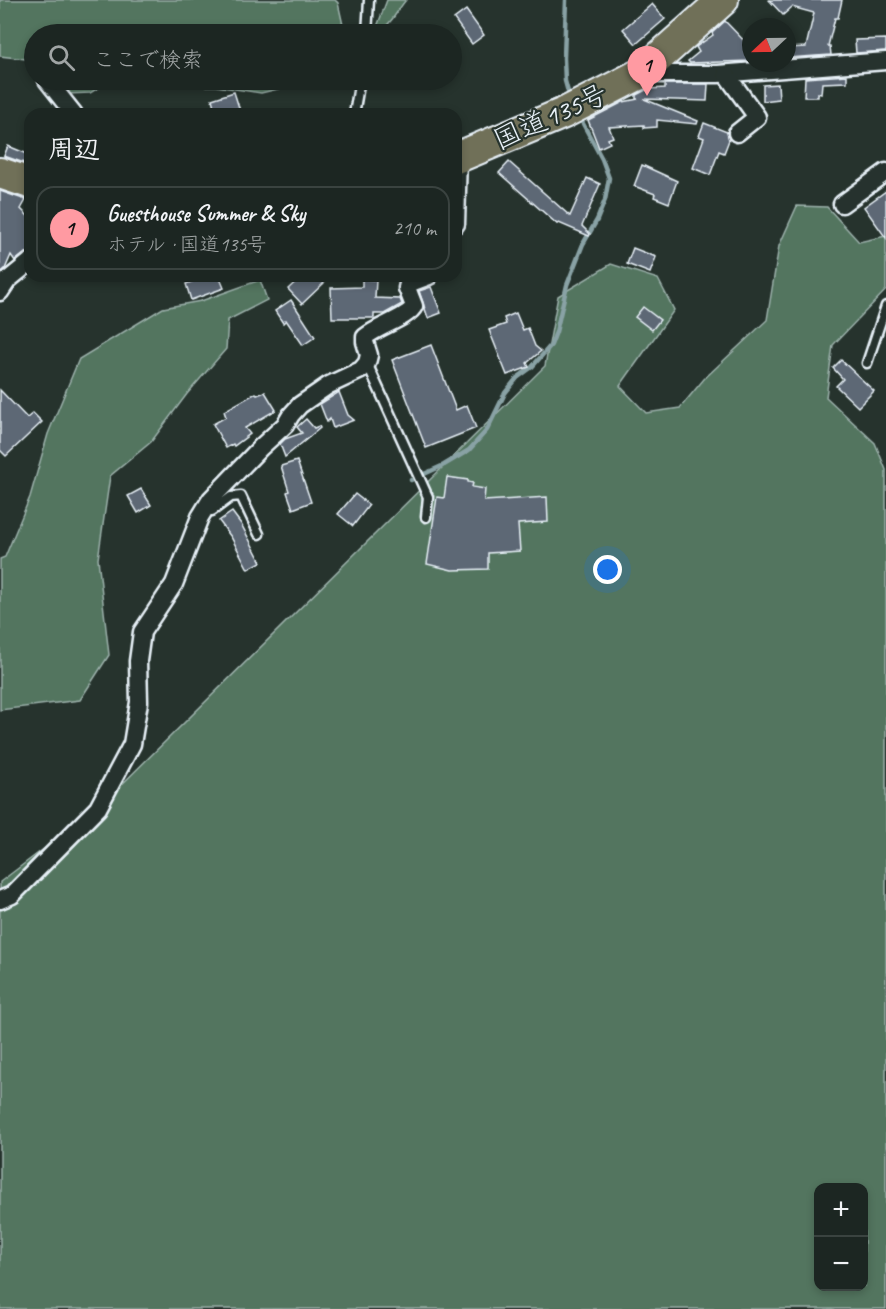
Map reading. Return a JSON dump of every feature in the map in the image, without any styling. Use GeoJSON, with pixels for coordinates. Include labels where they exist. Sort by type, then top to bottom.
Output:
{"type":"FeatureCollection","features":[{"type":"Feature","properties":{"kind":"highway","name":"国道135号"},"geometry":{"type":"LineString","coordinates":[[462,155],[564,113],[640,74],[723,0]]}},
{"type":"Feature","properties":{"kind":"highway"},"geometry":{"type":"LineString","coordinates":[[0,172],[24,181]]}},
{"type":"Feature","properties":{"kind":"street"},"geometry":{"type":"LineString","coordinates":[[640,74],[726,74],[886,61]]}},
{"type":"Feature","properties":{"kind":"street"},"geometry":{"type":"LineString","coordinates":[[726,74],[757,117],[737,134]]}},
{"type":"Feature","properties":{"kind":"street"},"geometry":{"type":"LineString","coordinates":[[55,90],[69,108]]}},
{"type":"Feature","properties":{"kind":"street"},"geometry":{"type":"LineString","coordinates":[[842,204],[886,172]]}},
{"type":"Feature","properties":{"kind":"street"},"geometry":{"type":"LineString","coordinates":[[3,285],[24,267]]}},
{"type":"Feature","properties":{"kind":"street"},"geometry":{"type":"LineString","coordinates":[[0,900],[12,895],[99,807],[132,744],[139,702],[138,660],[142,632],[174,584],[211,499],[285,425],[300,405],[329,386],[361,370],[367,363],[369,355],[365,337],[386,323],[410,314],[414,306],[407,288],[408,284],[413,282]]}},
{"type":"Feature","properties":{"kind":"lane"},"geometry":{"type":"LineString","coordinates":[[368,24],[369,2]]}},
{"type":"Feature","properties":{"kind":"lane"},"geometry":{"type":"LineString","coordinates":[[355,108],[358,90]]}},
{"type":"Feature","properties":{"kind":"lane"},"geometry":{"type":"LineString","coordinates":[[867,363],[886,306]]}},
{"type":"Feature","properties":{"kind":"lane"},"geometry":{"type":"LineString","coordinates":[[367,363],[428,497],[426,517]]}},
{"type":"Feature","properties":{"kind":"lane"},"geometry":{"type":"LineString","coordinates":[[205,509],[212,511],[231,497],[241,496],[259,534]]}},
{"type":"Feature","properties":{"kind":"green space"},"geometry":{"type":"Polygon","coordinates":[[[0,0],[335,0],[338,3],[343,24],[24,24],[24,59],[0,56],[0,0]]]}},
{"type":"Feature","properties":{"kind":"green space"},"geometry":{"type":"Polygon","coordinates":[[[387,0],[406,0],[388,24],[378,24],[387,0]]]}},
{"type":"Feature","properties":{"kind":"green space"},"geometry":{"type":"Polygon","coordinates":[[[63,90],[95,90],[90,93],[67,94],[63,90]]]}},
{"type":"Feature","properties":{"kind":"green space"},"geometry":{"type":"Polygon","coordinates":[[[242,90],[274,90],[261,93],[242,90]]]}},
{"type":"Feature","properties":{"kind":"green space"},"geometry":{"type":"Polygon","coordinates":[[[797,206],[827,207],[859,242],[886,236],[886,290],[833,345],[826,397],[875,443],[886,470],[886,1309],[0,1309],[0,882],[99,807],[545,366],[558,296],[611,264],[658,279],[674,310],[620,386],[646,413],[680,408],[704,379],[767,320],[779,246],[797,206]]]}},
{"type":"Feature","properties":{"kind":"green space"},"geometry":{"type":"Polygon","coordinates":[[[254,282],[261,282],[267,300],[228,320],[226,349],[187,394],[151,442],[110,476],[98,559],[109,655],[80,700],[0,710],[0,559],[5,557],[30,497],[48,434],[79,359],[163,308],[201,301],[254,282]]]}},
{"type":"Feature","properties":{"kind":"building"},"geometry":{"type":"Polygon","coordinates":[[[769,0],[842,0],[828,46],[830,46],[831,55],[796,57],[796,48],[806,47],[814,13],[792,7],[783,15],[769,0]]]}},
{"type":"Feature","properties":{"kind":"building"},"geometry":{"type":"Polygon","coordinates":[[[652,4],[665,19],[636,44],[623,29],[652,4]]]}},
{"type":"Feature","properties":{"kind":"building"},"geometry":{"type":"Polygon","coordinates":[[[466,10],[484,35],[472,44],[462,30],[462,24],[458,24],[454,19],[466,10]]]}},
{"type":"Feature","properties":{"kind":"building"},"geometry":{"type":"Polygon","coordinates":[[[725,21],[742,39],[742,61],[690,63],[688,61],[699,52],[696,47],[713,35],[712,33],[725,21]]]}},
{"type":"Feature","properties":{"kind":"building"},"geometry":{"type":"Polygon","coordinates":[[[886,39],[886,51],[856,53],[855,40],[886,39]]]}},
{"type":"Feature","properties":{"kind":"building"},"geometry":{"type":"Polygon","coordinates":[[[847,75],[847,82],[822,83],[821,94],[818,93],[818,97],[804,97],[805,78],[847,75]]]}},
{"type":"Feature","properties":{"kind":"building"},"geometry":{"type":"Polygon","coordinates":[[[665,84],[708,84],[707,101],[644,99],[698,121],[697,124],[657,120],[657,127],[644,128],[644,125],[609,127],[613,137],[608,139],[610,143],[599,148],[588,120],[623,102],[638,99],[636,95],[648,89],[665,88],[665,84]]]}},
{"type":"Feature","properties":{"kind":"building"},"geometry":{"type":"Polygon","coordinates":[[[778,84],[779,99],[763,101],[763,85],[778,84]]]}},
{"type":"Feature","properties":{"kind":"building"},"geometry":{"type":"Polygon","coordinates":[[[234,92],[239,108],[214,108],[212,99],[234,92]]]}},
{"type":"Feature","properties":{"kind":"building"},"geometry":{"type":"Polygon","coordinates":[[[704,123],[727,132],[729,140],[724,153],[719,151],[710,175],[693,168],[704,138],[699,136],[704,123]]]}},
{"type":"Feature","properties":{"kind":"building"},"geometry":{"type":"Polygon","coordinates":[[[8,146],[24,153],[24,163],[4,156],[8,146]]]}},
{"type":"Feature","properties":{"kind":"building"},"geometry":{"type":"Polygon","coordinates":[[[509,162],[570,216],[587,178],[600,184],[582,226],[590,234],[589,236],[557,224],[499,173],[509,162]]]}},
{"type":"Feature","properties":{"kind":"building"},"geometry":{"type":"Polygon","coordinates":[[[642,165],[677,181],[669,203],[654,197],[655,194],[634,186],[642,165]]]}},
{"type":"Feature","properties":{"kind":"building"},"geometry":{"type":"Polygon","coordinates":[[[0,191],[24,199],[21,209],[24,212],[24,254],[15,261],[11,255],[5,269],[0,273],[0,191]]]}},
{"type":"Feature","properties":{"kind":"building"},"geometry":{"type":"Polygon","coordinates":[[[886,191],[886,238],[864,207],[886,191]]]}},
{"type":"Feature","properties":{"kind":"building"},"geometry":{"type":"Polygon","coordinates":[[[633,248],[656,257],[650,273],[627,264],[633,248]]]}},
{"type":"Feature","properties":{"kind":"building"},"geometry":{"type":"Polygon","coordinates":[[[222,282],[224,288],[191,300],[186,284],[222,282]]]}},
{"type":"Feature","properties":{"kind":"building"},"geometry":{"type":"Polygon","coordinates":[[[296,282],[325,282],[302,304],[288,289],[296,282]]]}},
{"type":"Feature","properties":{"kind":"building"},"geometry":{"type":"Polygon","coordinates":[[[362,282],[376,282],[375,298],[400,299],[402,304],[384,314],[374,314],[374,318],[332,318],[331,288],[362,287],[362,282]]]}},
{"type":"Feature","properties":{"kind":"building"},"geometry":{"type":"Polygon","coordinates":[[[431,287],[441,313],[428,318],[419,291],[431,287]]]}},
{"type":"Feature","properties":{"kind":"building"},"geometry":{"type":"Polygon","coordinates":[[[291,300],[315,337],[303,345],[286,320],[283,323],[275,311],[291,300]]]}},
{"type":"Feature","properties":{"kind":"building"},"geometry":{"type":"Polygon","coordinates":[[[643,307],[660,320],[652,330],[635,317],[643,307]]]}},
{"type":"Feature","properties":{"kind":"building"},"geometry":{"type":"Polygon","coordinates":[[[516,313],[523,330],[528,328],[535,346],[541,351],[527,363],[529,367],[507,375],[489,330],[506,324],[504,318],[516,313]]]}},
{"type":"Feature","properties":{"kind":"building"},"geometry":{"type":"Polygon","coordinates":[[[431,345],[456,410],[467,405],[476,428],[426,448],[392,360],[431,345]]]}},
{"type":"Feature","properties":{"kind":"building"},"geometry":{"type":"Polygon","coordinates":[[[841,360],[874,391],[858,407],[836,386],[843,379],[833,368],[841,360]]]}},
{"type":"Feature","properties":{"kind":"building"},"geometry":{"type":"Polygon","coordinates":[[[0,390],[27,418],[33,413],[42,422],[6,456],[0,450],[0,390]]]}},
{"type":"Feature","properties":{"kind":"building"},"geometry":{"type":"Polygon","coordinates":[[[265,392],[276,410],[245,428],[250,434],[234,446],[233,444],[226,448],[213,424],[226,417],[224,411],[256,393],[257,395],[265,392]]]}},
{"type":"Feature","properties":{"kind":"building"},"geometry":{"type":"Polygon","coordinates":[[[339,392],[348,415],[354,420],[333,428],[330,419],[327,422],[320,404],[339,392]]]}},
{"type":"Feature","properties":{"kind":"building"},"geometry":{"type":"Polygon","coordinates":[[[306,419],[314,428],[319,426],[320,428],[285,457],[280,444],[285,439],[302,433],[297,427],[306,419]]]}},
{"type":"Feature","properties":{"kind":"building"},"geometry":{"type":"Polygon","coordinates":[[[297,461],[311,502],[293,509],[281,466],[297,461]]]}},
{"type":"Feature","properties":{"kind":"building"},"geometry":{"type":"Polygon","coordinates":[[[447,477],[468,480],[473,483],[472,487],[485,489],[484,501],[547,497],[548,522],[518,524],[520,551],[488,553],[488,569],[452,570],[427,564],[437,497],[444,498],[447,477]]]}},
{"type":"Feature","properties":{"kind":"building"},"geometry":{"type":"Polygon","coordinates":[[[141,489],[151,505],[138,513],[128,496],[141,489]]]}},
{"type":"Feature","properties":{"kind":"building"},"geometry":{"type":"Polygon","coordinates":[[[355,494],[369,505],[353,526],[338,514],[355,494]]]}},
{"type":"Feature","properties":{"kind":"building"},"geometry":{"type":"Polygon","coordinates":[[[232,512],[261,562],[248,569],[231,537],[219,521],[232,512]]]}},
{"type":"Feature","properties":{"kind":"waterway"},"geometry":{"type":"LineString","coordinates":[[566,0],[564,58],[568,92]]}},
{"type":"Feature","properties":{"kind":"waterway"},"geometry":{"type":"LineString","coordinates":[[411,480],[444,465],[469,450],[487,430],[505,393],[551,345],[567,285],[583,244],[605,200],[609,178],[602,159],[581,120]]}},
{"type":"Feature","properties":{"kind":"place","name":"Guesthouse Summer & Sky"},"geometry":{"type":"Point","coordinates":[647,96]}}]}
